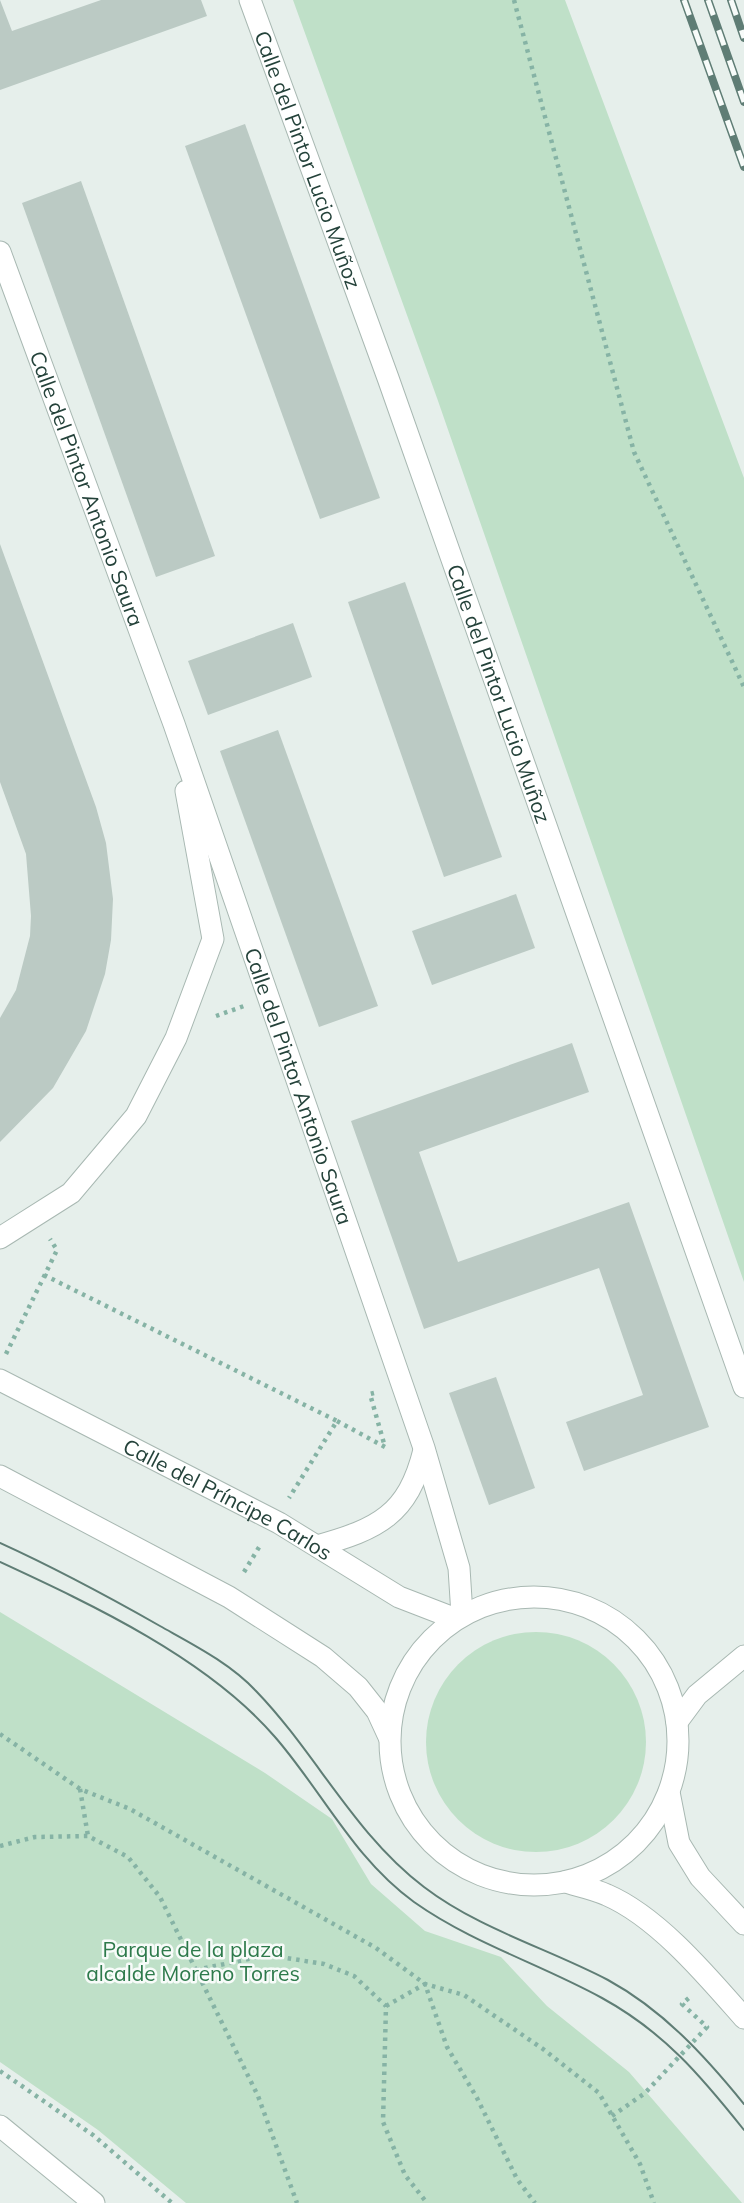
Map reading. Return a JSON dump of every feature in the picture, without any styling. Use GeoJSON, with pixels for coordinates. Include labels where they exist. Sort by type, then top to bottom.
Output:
{"type":"FeatureCollection","features":[{"type":"Feature","properties":{"kind":"street","name":"Calle del Pintor Lucio Muñoz"},"geometry":{"type":"LineString","coordinates":[[250,0],[388,378],[744,1387]]}},
{"type":"Feature","properties":{"kind":"street","name":"Calle del Pintor Antonio Saura"},"geometry":{"type":"LineString","coordinates":[[0,252],[174,723],[424,1448],[458,1568],[459,1617]]}},
{"type":"Feature","properties":{"kind":"street","name":"Calle del Pintor Antonio Saura"},"geometry":{"type":"LineString","coordinates":[[0,1238],[71,1193],[136,1115],[179,1030],[213,939],[174,723]]}},
{"type":"Feature","properties":{"kind":"street","name":"Calle del Príncipe Carlos"},"geometry":{"type":"LineString","coordinates":[[0,1380],[275,1521],[399,1597],[459,1617]]}},
{"type":"Feature","properties":{"kind":"street"},"geometry":{"type":"LineString","coordinates":[[317,1546],[358,1535],[392,1516],[417,1477],[424,1448]]}},
{"type":"Feature","properties":{"kind":"street"},"geometry":{"type":"LineString","coordinates":[[0,1476],[229,1597],[323,1657],[358,1687],[377,1711],[389,1737]]}},
{"type":"Feature","properties":{"kind":"street"},"geometry":{"type":"LineString","coordinates":[[515,1597],[572,1601],[598,1611],[622,1626],[642,1646],[659,1669],[677,1722],[676,1770],[669,1792],[656,1818],[639,1840],[617,1859],[593,1873],[565,1882],[537,1885],[489,1877],[454,1861],[431,1843],[413,1820],[400,1794],[392,1766],[389,1737],[401,1682],[434,1636],[459,1617],[488,1603],[515,1597]]}},
{"type":"Feature","properties":{"kind":"street"},"geometry":{"type":"LineString","coordinates":[[677,1722],[697,1695],[744,1656]]}},
{"type":"Feature","properties":{"kind":"street"},"geometry":{"type":"LineString","coordinates":[[669,1792],[679,1843],[700,1877],[744,1924]]}},
{"type":"Feature","properties":{"kind":"street"},"geometry":{"type":"LineString","coordinates":[[565,1882],[608,1895],[652,1924],[710,1980],[744,2018]]}},
{"type":"Feature","properties":{"kind":"street"},"geometry":{"type":"LineString","coordinates":[[0,2126],[94,2203]]}},
{"type":"Feature","properties":{"kind":"path"},"geometry":{"type":"LineString","coordinates":[[514,0],[635,452],[744,687]]}},
{"type":"Feature","properties":{"kind":"path"},"geometry":{"type":"LineString","coordinates":[[179,1030],[268,997]]}},
{"type":"Feature","properties":{"kind":"path"},"geometry":{"type":"LineString","coordinates":[[6,1356],[57,1250],[34,1216]]}},
{"type":"Feature","properties":{"kind":"path"},"geometry":{"type":"LineString","coordinates":[[44,1275],[385,1447],[370,1394],[403,1389]]}},
{"type":"Feature","properties":{"kind":"path"},"geometry":{"type":"LineString","coordinates":[[229,1597],[337,1421]]}},
{"type":"Feature","properties":{"kind":"path"},"geometry":{"type":"LineString","coordinates":[[0,1734],[80,1789],[131,1809],[318,1914],[376,1948],[425,1984],[464,1995],[543,2049],[599,2093],[640,2164],[654,2203]]}},
{"type":"Feature","properties":{"kind":"path"},"geometry":{"type":"LineString","coordinates":[[80,1789],[88,1836]]}},
{"type":"Feature","properties":{"kind":"path"},"geometry":{"type":"LineString","coordinates":[[0,1846],[35,1837],[88,1836],[128,1857],[160,1897],[258,2096],[297,2203]]}},
{"type":"Feature","properties":{"kind":"path"},"geometry":{"type":"LineString","coordinates":[[196,1970],[268,1955],[324,1964],[354,1976],[386,2006],[383,2122],[405,2175],[427,2203]]}},
{"type":"Feature","properties":{"kind":"path"},"geometry":{"type":"LineString","coordinates":[[612,2116],[645,2093],[706,2028],[682,2004],[710,1980]]}},
{"type":"Feature","properties":{"kind":"path"},"geometry":{"type":"LineString","coordinates":[[386,2006],[425,1984]]}},
{"type":"Feature","properties":{"kind":"path"},"geometry":{"type":"LineString","coordinates":[[425,1984],[447,2047],[477,2098],[517,2179],[535,2203]]}},
{"type":"Feature","properties":{"kind":"path"},"geometry":{"type":"LineString","coordinates":[[0,2071],[93,2135],[172,2203]]}},
{"type":"Feature","properties":{"kind":"green space"},"geometry":{"type":"Polygon","coordinates":[[[293,0],[565,0],[744,478],[744,1282],[437,398],[293,0]]]}},
{"type":"Feature","properties":{"kind":"green space","name":"Parque de la plaza alcalde Moreno Torres"},"geometry":{"type":"Polygon","coordinates":[[[0,1612],[265,1773],[332,1819],[371,1884],[425,1931],[501,1957],[547,2006],[629,2072],[742,2203],[186,2203],[98,2130],[0,2062],[0,1612]]]}},
{"type":"Feature","properties":{"kind":"green space"},"geometry":{"type":"Polygon","coordinates":[[[536,1632],[578,1640],[614,1664],[638,1700],[646,1742],[638,1784],[614,1820],[578,1844],[536,1852],[494,1844],[458,1820],[434,1784],[426,1742],[434,1700],[458,1664],[494,1640],[536,1632]]]}},
{"type":"Feature","properties":{"kind":"building"},"geometry":{"type":"Polygon","coordinates":[[[0,0],[12,31],[101,0],[201,0],[207,16],[0,90],[0,0]]]}},
{"type":"Feature","properties":{"kind":"building"},"geometry":{"type":"Polygon","coordinates":[[[245,124],[380,498],[320,519],[185,146],[245,124]]]}},
{"type":"Feature","properties":{"kind":"building"},"geometry":{"type":"Polygon","coordinates":[[[81,181],[215,556],[156,577],[22,203],[81,181]]]}},
{"type":"Feature","properties":{"kind":"building"},"geometry":{"type":"Polygon","coordinates":[[[0,544],[96,807],[106,843],[113,899],[111,940],[105,974],[86,1031],[53,1088],[0,1142],[0,1018],[16,990],[30,936],[31,916],[26,854],[0,782],[0,544]]]}},
{"type":"Feature","properties":{"kind":"building"},"geometry":{"type":"Polygon","coordinates":[[[405,582],[502,857],[444,877],[348,602],[405,582]]]}},
{"type":"Feature","properties":{"kind":"building"},"geometry":{"type":"Polygon","coordinates":[[[293,623],[312,677],[208,715],[188,661],[293,623]]]}},
{"type":"Feature","properties":{"kind":"building"},"geometry":{"type":"Polygon","coordinates":[[[278,730],[378,1006],[319,1027],[220,751],[278,730]]]}},
{"type":"Feature","properties":{"kind":"building"},"geometry":{"type":"Polygon","coordinates":[[[516,894],[535,948],[432,985],[412,931],[516,894]]]}},
{"type":"Feature","properties":{"kind":"building"},"geometry":{"type":"Polygon","coordinates":[[[572,1043],[589,1092],[419,1152],[458,1262],[629,1202],[709,1427],[584,1471],[566,1422],[643,1395],[599,1268],[424,1329],[351,1121],[572,1043]]]}},
{"type":"Feature","properties":{"kind":"building"},"geometry":{"type":"Polygon","coordinates":[[[496,1377],[535,1488],[489,1505],[449,1393],[496,1377]]]}},
{"type":"Feature","properties":{"kind":"tram line"},"geometry":{"type":"LineString","coordinates":[[0,1543],[120,1604],[198,1647],[235,1672],[278,1715],[356,1818],[399,1866],[424,1887],[467,1915],[608,1980],[647,2005],[682,2035],[744,2104]]}},
{"type":"Feature","properties":{"kind":"tram line"},"geometry":{"type":"LineString","coordinates":[[0,1562],[147,1636],[217,1683],[275,1737],[356,1845],[393,1885],[414,1902],[459,1930],[578,1986],[624,2011],[680,2056],[744,2130]]}},
{"type":"Feature","properties":{"kind":"railway"},"geometry":{"type":"LineString","coordinates":[[684,0],[744,167]]}},
{"type":"Feature","properties":{"kind":"railway"},"geometry":{"type":"LineString","coordinates":[[708,0],[744,102]]}},
{"type":"Feature","properties":{"kind":"railway"},"geometry":{"type":"LineString","coordinates":[[731,0],[744,38]]}}]}
